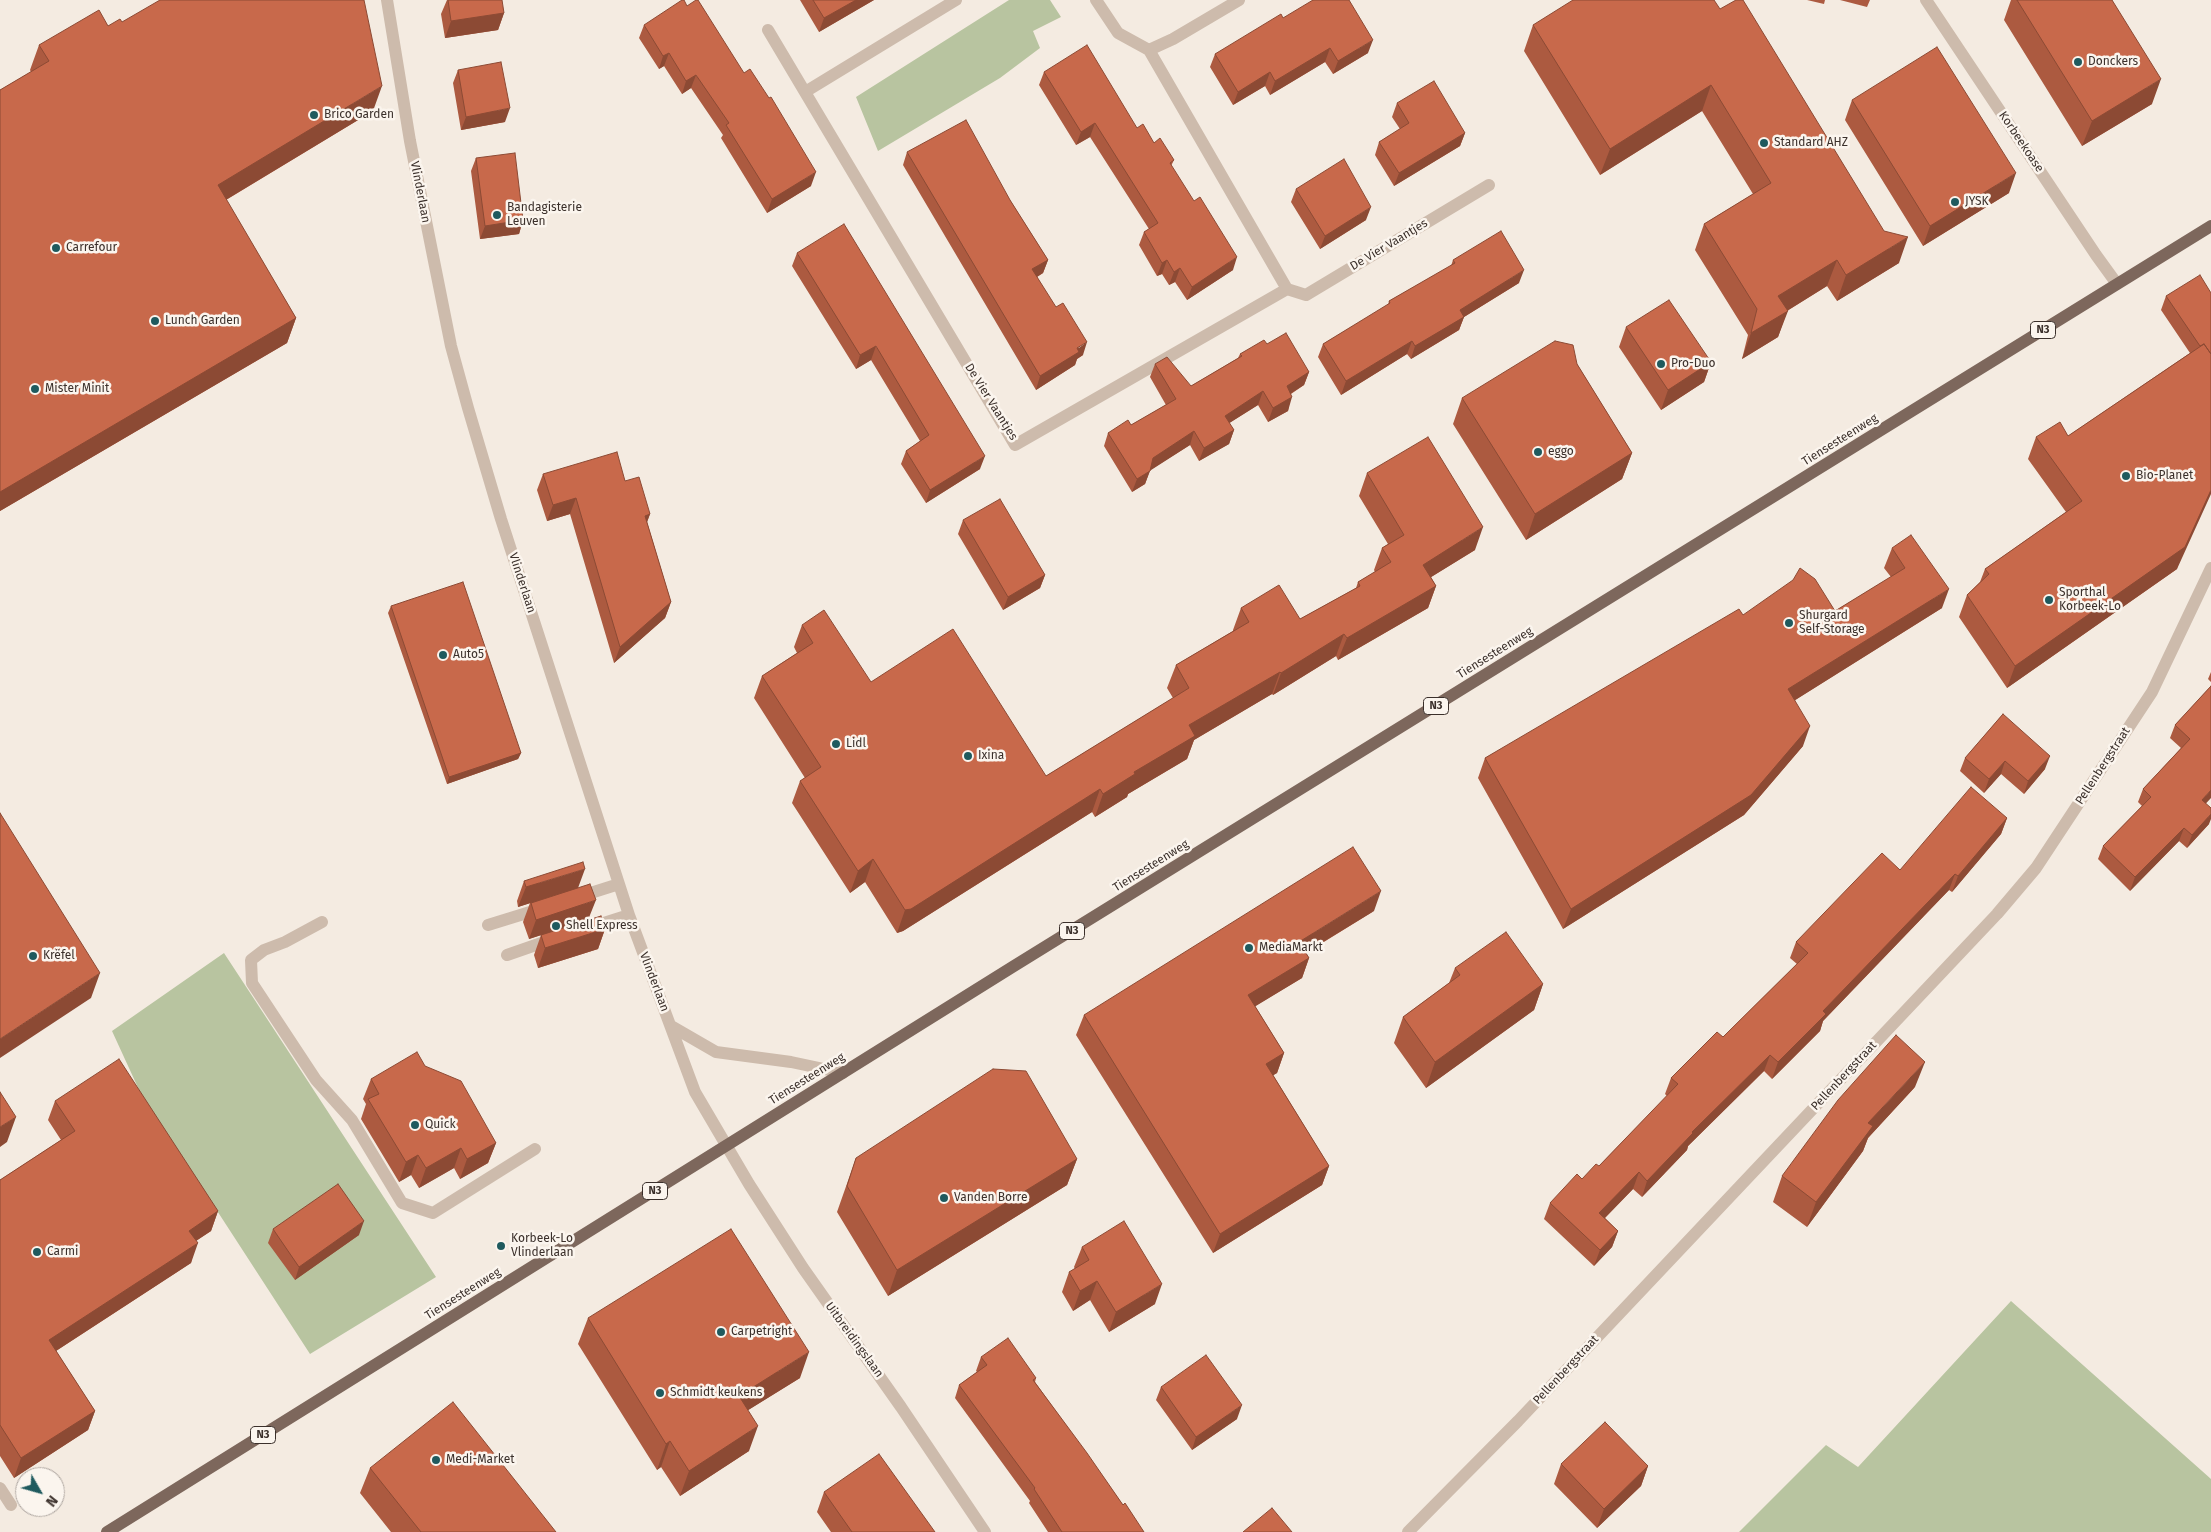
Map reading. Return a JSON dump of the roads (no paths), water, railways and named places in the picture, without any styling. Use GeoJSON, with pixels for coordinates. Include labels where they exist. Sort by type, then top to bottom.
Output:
{"type":"FeatureCollection","features":[{"type":"Feature","properties":{"kind":"main road","name":"Tiensesteenweg"},"geometry":{"type":"LineString","coordinates":[[107,1532],[726,1145],[2211,226]]}},
{"type":"Feature","properties":{"kind":"street","name":"Vlinderlaan"},"geometry":{"type":"LineString","coordinates":[[387,0],[410,141],[451,346],[466,401],[501,519],[629,915],[695,1092],[726,1145]]}},
{"type":"Feature","properties":{"kind":"street"},"geometry":{"type":"LineString","coordinates":[[805,92],[956,0]]}},
{"type":"Feature","properties":{"kind":"street"},"geometry":{"type":"LineString","coordinates":[[1096,0],[1118,33],[1149,50],[1287,288]]}},
{"type":"Feature","properties":{"kind":"street"},"geometry":{"type":"LineString","coordinates":[[1149,50],[1173,39],[1239,0]]}},
{"type":"Feature","properties":{"kind":"street","name":"Korbeekoase"},"geometry":{"type":"LineString","coordinates":[[1926,0],[2117,284]]}},
{"type":"Feature","properties":{"kind":"street","name":"De Vier Vaantjes"},"geometry":{"type":"LineString","coordinates":[[768,30],[1015,445],[1287,288],[1306,295],[1490,186]]}},
{"type":"Feature","properties":{"kind":"street","name":"Pellenbergstraat"},"geometry":{"type":"LineString","coordinates":[[1408,1532],[1518,1421],[1997,914],[2036,868],[2152,692],[2211,568]]}},
{"type":"Feature","properties":{"kind":"street"},"geometry":{"type":"LineString","coordinates":[[488,925],[619,884]]}},
{"type":"Feature","properties":{"kind":"street"},"geometry":{"type":"LineString","coordinates":[[507,955],[629,915]]}},
{"type":"Feature","properties":{"kind":"street"},"geometry":{"type":"LineString","coordinates":[[322,922],[285,942],[264,950],[251,960],[252,983],[316,1080],[352,1120],[402,1203],[433,1212],[535,1149]]}},
{"type":"Feature","properties":{"kind":"street"},"geometry":{"type":"LineString","coordinates":[[671,1026],[716,1052],[791,1062],[843,1073]]}},
{"type":"Feature","properties":{"kind":"street","name":"Uitbreidingslaan"},"geometry":{"type":"LineString","coordinates":[[726,1145],[748,1184],[808,1275],[901,1406],[985,1532]]}},
{"type":"Feature","properties":{"kind":"street"},"geometry":{"type":"LineString","coordinates":[[0,1488],[11,1505]]}},
{"type":"Feature","properties":{"kind":"place","name":"Donckers"},"geometry":{"type":"Point","coordinates":[2078,62]}},
{"type":"Feature","properties":{"kind":"place","name":"Brico Garden"},"geometry":{"type":"Point","coordinates":[314,115]}},
{"type":"Feature","properties":{"kind":"place","name":"Standard AHZ"},"geometry":{"type":"Point","coordinates":[1764,143]}},
{"type":"Feature","properties":{"kind":"place","name":"JYSK"},"geometry":{"type":"Point","coordinates":[1955,202]}},
{"type":"Feature","properties":{"kind":"place","name":"Bandagisterie Leuven"},"geometry":{"type":"Point","coordinates":[497,215]}},
{"type":"Feature","properties":{"kind":"place","name":"Carrefour"},"geometry":{"type":"Point","coordinates":[56,248]}},
{"type":"Feature","properties":{"kind":"place","name":"Lunch Garden"},"geometry":{"type":"Point","coordinates":[155,321]}},
{"type":"Feature","properties":{"kind":"place","name":"Pro-Duo"},"geometry":{"type":"Point","coordinates":[1661,364]}},
{"type":"Feature","properties":{"kind":"place","name":"Mister Minit"},"geometry":{"type":"Point","coordinates":[35,389]}},
{"type":"Feature","properties":{"kind":"place","name":"eggo"},"geometry":{"type":"Point","coordinates":[1538,452]}},
{"type":"Feature","properties":{"kind":"place","name":"Bio-Planet"},"geometry":{"type":"Point","coordinates":[2126,476]}},
{"type":"Feature","properties":{"kind":"place","name":"Sporthal Korbeek-Lo"},"geometry":{"type":"Point","coordinates":[2049,600]}},
{"type":"Feature","properties":{"kind":"place","name":"Shurgard Self-Storage"},"geometry":{"type":"Point","coordinates":[1789,623]}},
{"type":"Feature","properties":{"kind":"place","name":"Auto5"},"geometry":{"type":"Point","coordinates":[443,655]}},
{"type":"Feature","properties":{"kind":"place","name":"Lidl"},"geometry":{"type":"Point","coordinates":[836,744]}},
{"type":"Feature","properties":{"kind":"place","name":"Ixina"},"geometry":{"type":"Point","coordinates":[968,756]}},
{"type":"Feature","properties":{"kind":"place","name":"Shell Express"},"geometry":{"type":"Point","coordinates":[556,926]}},
{"type":"Feature","properties":{"kind":"place","name":"MediaMarkt"},"geometry":{"type":"Point","coordinates":[1249,948]}},
{"type":"Feature","properties":{"kind":"place","name":"Krëfel"},"geometry":{"type":"Point","coordinates":[33,956]}},
{"type":"Feature","properties":{"kind":"place","name":"Quick"},"geometry":{"type":"Point","coordinates":[415,1125]}},
{"type":"Feature","properties":{"kind":"place","name":"Vanden Borre"},"geometry":{"type":"Point","coordinates":[944,1198]}},
{"type":"Feature","properties":{"kind":"place","name":"Korbeek-Lo Vlinderlaan"},"geometry":{"type":"Point","coordinates":[501,1246]}},
{"type":"Feature","properties":{"kind":"place","name":"Carmi"},"geometry":{"type":"Point","coordinates":[37,1252]}},
{"type":"Feature","properties":{"kind":"place","name":"Carpetright"},"geometry":{"type":"Point","coordinates":[721,1332]}},
{"type":"Feature","properties":{"kind":"place","name":"Schmidt keukens"},"geometry":{"type":"Point","coordinates":[660,1393]}},
{"type":"Feature","properties":{"kind":"place","name":"Medi-Market"},"geometry":{"type":"Point","coordinates":[436,1460]}}]}
